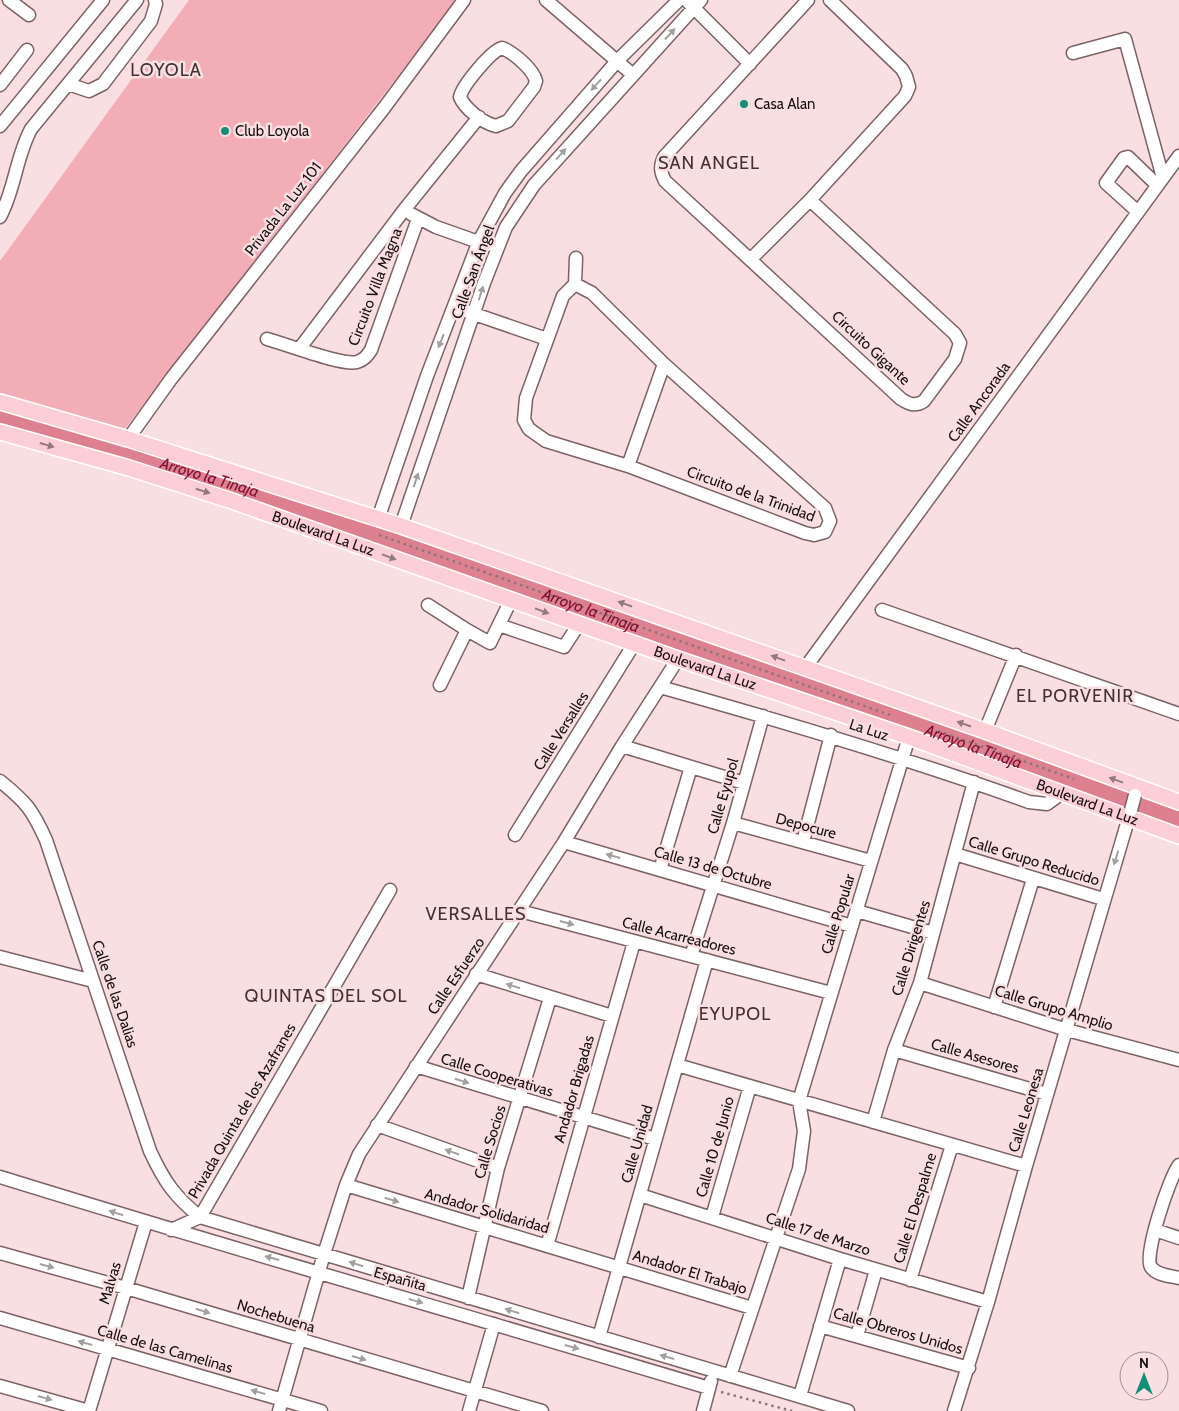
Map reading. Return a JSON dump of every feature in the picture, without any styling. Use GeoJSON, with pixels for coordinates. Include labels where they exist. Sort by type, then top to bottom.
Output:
{"type":"FeatureCollection","features":[{"type":"Feature","properties":{"kind":"main road","name":"Boulevard La Luz"},"geometry":{"type":"LineString","coordinates":[[0,402],[128,439],[374,525],[400,526],[985,731],[1137,792],[1179,802]]}},
{"type":"Feature","properties":{"kind":"main road","name":"Boulevard La Luz"},"geometry":{"type":"LineString","coordinates":[[0,432],[129,468],[229,500],[634,644],[909,737],[1062,793],[1129,814],[1179,836]]}},
{"type":"Feature","properties":{"kind":"street"},"geometry":{"type":"LineString","coordinates":[[9,0],[29,15]]}},
{"type":"Feature","properties":{"kind":"street"},"geometry":{"type":"LineString","coordinates":[[0,126],[103,0]]}},
{"type":"Feature","properties":{"kind":"street"},"geometry":{"type":"LineString","coordinates":[[0,217],[10,193],[25,140],[42,114],[137,0]]}},
{"type":"Feature","properties":{"kind":"street","name":"Privada La Luz 101"},"geometry":{"type":"LineString","coordinates":[[128,439],[171,379],[384,108],[464,0]]}},
{"type":"Feature","properties":{"kind":"street"},"geometry":{"type":"LineString","coordinates":[[546,0],[632,74]]}},
{"type":"Feature","properties":{"kind":"street","name":"Calle San Ángel"},"geometry":{"type":"LineString","coordinates":[[374,525],[427,376],[479,241],[505,194],[521,171],[618,60],[679,0]]}},
{"type":"Feature","properties":{"kind":"street","name":"Circuito Gigante"},"geometry":{"type":"LineString","coordinates":[[808,0],[664,156],[661,164],[661,173],[665,180],[901,399],[910,404],[918,404],[924,401],[956,359],[960,342],[955,334],[810,200]]}},
{"type":"Feature","properties":{"kind":"street"},"geometry":{"type":"LineString","coordinates":[[751,259],[810,200],[905,96],[909,87],[902,69],[830,0]]}},
{"type":"Feature","properties":{"kind":"street"},"geometry":{"type":"LineString","coordinates":[[68,84],[89,91],[103,84],[151,21],[156,1]]}},
{"type":"Feature","properties":{"kind":"street"},"geometry":{"type":"LineString","coordinates":[[694,3],[750,64]]}},
{"type":"Feature","properties":{"kind":"street","name":"Calle San Ángel"},"geometry":{"type":"LineString","coordinates":[[400,526],[496,249],[506,227],[534,185],[694,3]]}},
{"type":"Feature","properties":{"kind":"street"},"geometry":{"type":"LineString","coordinates":[[1073,53],[1124,39],[1160,182]]}},
{"type":"Feature","properties":{"kind":"street"},"geometry":{"type":"LineString","coordinates":[[502,48],[508,51],[535,76],[534,87],[508,121],[503,124],[490,125],[479,117],[462,101],[461,92],[491,54],[502,48]]}},
{"type":"Feature","properties":{"kind":"street"},"geometry":{"type":"LineString","coordinates":[[0,85],[27,50]]}},
{"type":"Feature","properties":{"kind":"street","name":"Circuito Villa Magna"},"geometry":{"type":"LineString","coordinates":[[300,348],[404,210],[479,117]]}},
{"type":"Feature","properties":{"kind":"street","name":"Calle Ancorada"},"geometry":{"type":"LineString","coordinates":[[805,668],[1179,156]]}},
{"type":"Feature","properties":{"kind":"street"},"geometry":{"type":"LineString","coordinates":[[1138,212],[1106,183],[1124,158],[1128,157],[1160,182]]}},
{"type":"Feature","properties":{"kind":"street","name":"Circuito Villa Magna"},"geometry":{"type":"LineString","coordinates":[[404,210],[418,219],[496,249]]}},
{"type":"Feature","properties":{"kind":"street","name":"Circuito Villa Magna"},"geometry":{"type":"LineString","coordinates":[[267,338],[341,362],[356,363],[365,359],[371,350],[418,219]]}},
{"type":"Feature","properties":{"kind":"street"},"geometry":{"type":"LineString","coordinates":[[575,284],[576,258]]}},
{"type":"Feature","properties":{"kind":"street","name":"Circuito de la Trinidad"},"geometry":{"type":"LineString","coordinates":[[575,284],[592,293],[664,364],[825,508],[828,514],[828,527],[820,534],[805,533],[628,466],[546,441],[529,429],[524,420],[526,398],[563,296],[575,284]]}},
{"type":"Feature","properties":{"kind":"street"},"geometry":{"type":"LineString","coordinates":[[454,307],[547,339]]}},
{"type":"Feature","properties":{"kind":"street"},"geometry":{"type":"LineString","coordinates":[[628,466],[664,364]]}},
{"type":"Feature","properties":{"kind":"street"},"geometry":{"type":"LineString","coordinates":[[428,605],[490,643],[511,600]]}},
{"type":"Feature","properties":{"kind":"street"},"geometry":{"type":"LineString","coordinates":[[882,610],[1016,655],[1179,714]]}},
{"type":"Feature","properties":{"kind":"street"},"geometry":{"type":"LineString","coordinates":[[499,624],[564,647],[579,624]]}},
{"type":"Feature","properties":{"kind":"street"},"geometry":{"type":"LineString","coordinates":[[440,685],[467,630]]}},
{"type":"Feature","properties":{"kind":"street","name":"Calle Versalles"},"geometry":{"type":"LineString","coordinates":[[515,835],[634,644]]}},
{"type":"Feature","properties":{"kind":"street"},"geometry":{"type":"LineString","coordinates":[[985,731],[1016,655]]}},
{"type":"Feature","properties":{"kind":"street","name":"Calle Esfuerzo"},"geometry":{"type":"LineString","coordinates":[[281,1405],[324,1254],[346,1185],[359,1154],[564,842],[622,746],[678,659]]}},
{"type":"Feature","properties":{"kind":"street","name":"La Luz"},"geometry":{"type":"LineString","coordinates":[[660,687],[902,757],[1037,804],[1047,804],[1062,793]]}},
{"type":"Feature","properties":{"kind":"street","name":"Calle Eyupol"},"geometry":{"type":"LineString","coordinates":[[691,956],[733,823],[763,716]]}},
{"type":"Feature","properties":{"kind":"street"},"geometry":{"type":"LineString","coordinates":[[803,842],[831,735]]}},
{"type":"Feature","properties":{"kind":"street","name":"Calle Popular"},"geometry":{"type":"LineString","coordinates":[[799,1101],[909,737]]}},
{"type":"Feature","properties":{"kind":"street"},"geometry":{"type":"LineString","coordinates":[[622,746],[744,783]]}},
{"type":"Feature","properties":{"kind":"street"},"geometry":{"type":"LineString","coordinates":[[660,870],[691,767]]}},
{"type":"Feature","properties":{"kind":"street","name":"Calle de las Dalias"},"geometry":{"type":"LineString","coordinates":[[0,781],[23,799],[35,815],[46,840],[150,1151],[169,1188],[179,1200],[200,1217]]}},
{"type":"Feature","properties":{"kind":"street","name":"Calle Dirigentes"},"geometry":{"type":"LineString","coordinates":[[873,1122],[894,1050],[920,983],[974,782]]}},
{"type":"Feature","properties":{"kind":"street","name":"Calle Leonesa"},"geometry":{"type":"LineString","coordinates":[[954,1411],[969,1368],[1103,899],[1137,792]]}},
{"type":"Feature","properties":{"kind":"street","name":"Depocure"},"geometry":{"type":"LineString","coordinates":[[733,823],[871,861]]}},
{"type":"Feature","properties":{"kind":"street","name":"Calle 13 de Octubre"},"geometry":{"type":"LineString","coordinates":[[564,842],[852,926]]}},
{"type":"Feature","properties":{"kind":"street","name":"Calle Grupo Reducido"},"geometry":{"type":"LineString","coordinates":[[955,854],[1103,899]]}},
{"type":"Feature","properties":{"kind":"street"},"geometry":{"type":"LineString","coordinates":[[994,1007],[1033,879]]}},
{"type":"Feature","properties":{"kind":"street","name":"Privada Quinta de los Azafranes"},"geometry":{"type":"LineString","coordinates":[[171,1230],[200,1217],[390,890]]}},
{"type":"Feature","properties":{"kind":"street","name":"Calle Acarreadores"},"geometry":{"type":"LineString","coordinates":[[520,910],[634,942],[831,992]]}},
{"type":"Feature","properties":{"kind":"street"},"geometry":{"type":"LineString","coordinates":[[857,910],[933,933]]}},
{"type":"Feature","properties":{"kind":"street","name":"Andador Brigadas"},"geometry":{"type":"LineString","coordinates":[[547,1246],[582,1118],[634,942]]}},
{"type":"Feature","properties":{"kind":"street"},"geometry":{"type":"LineString","coordinates":[[0,957],[93,981]]}},
{"type":"Feature","properties":{"kind":"street","name":"Calle Unidad"},"geometry":{"type":"LineString","coordinates":[[599,1337],[676,1065],[708,960]]}},
{"type":"Feature","properties":{"kind":"street"},"geometry":{"type":"LineString","coordinates":[[476,974],[612,1016]]}},
{"type":"Feature","properties":{"kind":"street","name":"Calle Grupo Amplio"},"geometry":{"type":"LineString","coordinates":[[920,983],[1066,1030],[1179,1060]]}},
{"type":"Feature","properties":{"kind":"street","name":"Calle Socios"},"geometry":{"type":"LineString","coordinates":[[468,1298],[498,1168],[550,998]]}},
{"type":"Feature","properties":{"kind":"street","name":"Calle Asesores"},"geometry":{"type":"LineString","coordinates":[[894,1050],[1047,1094]]}},
{"type":"Feature","properties":{"kind":"street"},"geometry":{"type":"LineString","coordinates":[[676,1065],[1026,1166]]}},
{"type":"Feature","properties":{"kind":"street","name":"Calle Cooperativas"},"geometry":{"type":"LineString","coordinates":[[416,1066],[520,1100],[655,1139]]}},
{"type":"Feature","properties":{"kind":"street","name":"Calle 10 de Junio"},"geometry":{"type":"LineString","coordinates":[[712,1216],[750,1086]]}},
{"type":"Feature","properties":{"kind":"street"},"geometry":{"type":"LineString","coordinates":[[730,1376],[799,1169],[804,1126],[799,1101]]}},
{"type":"Feature","properties":{"kind":"street"},"geometry":{"type":"LineString","coordinates":[[377,1125],[498,1168]]}},
{"type":"Feature","properties":{"kind":"street","name":"Calle El Despalme"},"geometry":{"type":"LineString","coordinates":[[910,1280],[952,1145]]}},
{"type":"Feature","properties":{"kind":"street"},"geometry":{"type":"LineString","coordinates":[[1179,1165],[1155,1230],[1148,1257],[1150,1267],[1157,1272],[1179,1278]]}},
{"type":"Feature","properties":{"kind":"street","name":"Españita"},"geometry":{"type":"LineString","coordinates":[[0,1177],[171,1230],[709,1388]]}},
{"type":"Feature","properties":{"kind":"street","name":"Andador Solidaridad"},"geometry":{"type":"LineString","coordinates":[[346,1185],[618,1268]]}},
{"type":"Feature","properties":{"kind":"street","name":"Calle 17 de Marzo"},"geometry":{"type":"LineString","coordinates":[[640,1195],[712,1216],[840,1259],[988,1302]]}},
{"type":"Feature","properties":{"kind":"street"},"geometry":{"type":"LineString","coordinates":[[200,1217],[848,1411]]}},
{"type":"Feature","properties":{"kind":"street","name":"Malvas"},"geometry":{"type":"LineString","coordinates":[[89,1411],[146,1222]]}},
{"type":"Feature","properties":{"kind":"street"},"geometry":{"type":"LineString","coordinates":[[1155,1230],[1179,1238]]}},
{"type":"Feature","properties":{"kind":"street","name":"Nochebuena"},"geometry":{"type":"LineString","coordinates":[[0,1253],[126,1288],[299,1341],[475,1390],[542,1411]]}},
{"type":"Feature","properties":{"kind":"street"},"geometry":{"type":"LineString","coordinates":[[800,1396],[840,1259]]}},
{"type":"Feature","properties":{"kind":"street","name":"Andador El Trabajo"},"geometry":{"type":"LineString","coordinates":[[618,1268],[752,1308]]}},
{"type":"Feature","properties":{"kind":"street"},"geometry":{"type":"LineString","coordinates":[[857,1336],[876,1270]]}},
{"type":"Feature","properties":{"kind":"street","name":"Calle de las Camelinas"},"geometry":{"type":"LineString","coordinates":[[0,1318],[107,1349],[281,1405],[321,1411]]}},
{"type":"Feature","properties":{"kind":"street"},"geometry":{"type":"LineString","coordinates":[[469,1411],[494,1324]]}},
{"type":"Feature","properties":{"kind":"street","name":"Calle Obreros Unidos"},"geometry":{"type":"LineString","coordinates":[[820,1326],[969,1368]]}},
{"type":"Feature","properties":{"kind":"street"},"geometry":{"type":"LineString","coordinates":[[702,1411],[714,1371]]}},
{"type":"Feature","properties":{"kind":"street"},"geometry":{"type":"LineString","coordinates":[[0,1386],[89,1411]]}},
{"type":"Feature","properties":{"kind":"path"},"geometry":{"type":"LineString","coordinates":[[374,525],[897,717]]}},
{"type":"Feature","properties":{"kind":"path"},"geometry":{"type":"LineString","coordinates":[[934,730],[1076,780]]}},
{"type":"Feature","properties":{"kind":"path"},"geometry":{"type":"LineString","coordinates":[[709,1388],[792,1411]]}},
{"type":"Feature","properties":{"kind":"shaded area","name":"Club Loyola"},"geometry":{"type":"Polygon","coordinates":[[[189,0],[457,0],[124,430],[0,394],[0,261],[189,0]]]}},
{"type":"Feature","properties":{"kind":"waterway","name":"Arroyo la Tinaja"},"geometry":{"type":"LineString","coordinates":[[0,418],[60,432],[248,488],[1179,819]]}},
{"type":"Feature","properties":{"kind":"place","name":"Casa Alan"},"geometry":{"type":"Point","coordinates":[744,104]}},
{"type":"Feature","properties":{"kind":"place","name":"Club Loyola"},"geometry":{"type":"Point","coordinates":[225,131]}},
{"type":"Feature","properties":{"kind":"district","name":"LOYOLA"},"geometry":{"type":"Point","coordinates":[166,70]}},
{"type":"Feature","properties":{"kind":"district","name":"SAN ANGEL"},"geometry":{"type":"Point","coordinates":[709,163]}},
{"type":"Feature","properties":{"kind":"district","name":"EL PORVENIR"},"geometry":{"type":"Point","coordinates":[1075,696]}},
{"type":"Feature","properties":{"kind":"district","name":"VERSALLES"},"geometry":{"type":"Point","coordinates":[476,914]}},
{"type":"Feature","properties":{"kind":"district","name":"QUINTAS DEL SOL"},"geometry":{"type":"Point","coordinates":[326,996]}},
{"type":"Feature","properties":{"kind":"district","name":"EYUPOL"},"geometry":{"type":"Point","coordinates":[735,1014]}}]}
